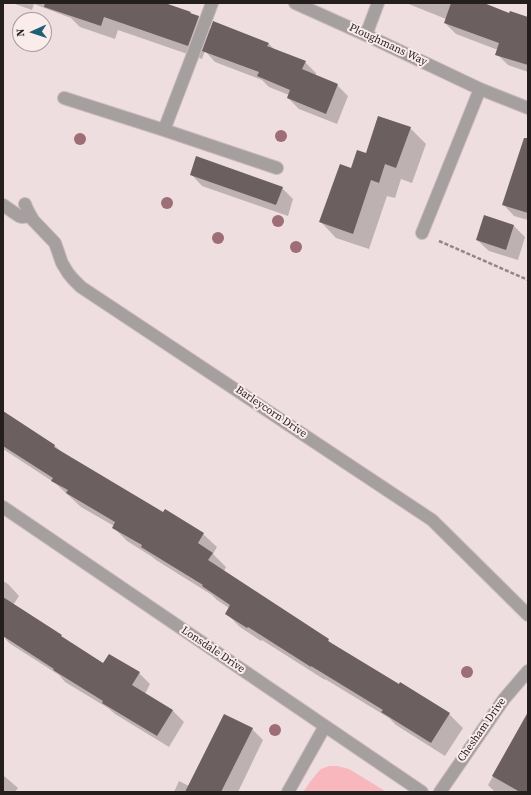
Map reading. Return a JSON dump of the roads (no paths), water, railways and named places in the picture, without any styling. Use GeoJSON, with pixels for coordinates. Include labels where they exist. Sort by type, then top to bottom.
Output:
{"type":"FeatureCollection","features":[{"type":"Feature","properties":{"kind":"street"},"geometry":{"type":"LineString","coordinates":[[164,130],[212,3]]}},
{"type":"Feature","properties":{"kind":"street","name":"Ploughmans Way"},"geometry":{"type":"LineString","coordinates":[[295,3],[480,89],[528,108]]}},
{"type":"Feature","properties":{"kind":"street"},"geometry":{"type":"LineString","coordinates":[[366,35],[378,3]]}},
{"type":"Feature","properties":{"kind":"street"},"geometry":{"type":"LineString","coordinates":[[422,233],[480,89]]}},
{"type":"Feature","properties":{"kind":"street"},"geometry":{"type":"LineString","coordinates":[[64,98],[276,168]]}},
{"type":"Feature","properties":{"kind":"street","name":"Barleycorn Drive"},"geometry":{"type":"LineString","coordinates":[[25,204],[30,216],[37,226],[55,243],[62,263],[68,273],[81,287],[432,520],[528,615]]}},
{"type":"Feature","properties":{"kind":"street"},"geometry":{"type":"LineString","coordinates":[[3,205],[22,217],[30,216]]}},
{"type":"Feature","properties":{"kind":"street","name":"Lonsdale Drive"},"geometry":{"type":"LineString","coordinates":[[3,507],[324,726],[406,788],[422,792]]}},
{"type":"Feature","properties":{"kind":"street","name":"Chesham Drive"},"geometry":{"type":"LineString","coordinates":[[440,792],[504,699],[528,671]]}},
{"type":"Feature","properties":{"kind":"street"},"geometry":{"type":"LineString","coordinates":[[288,792],[324,726]]}}]}
